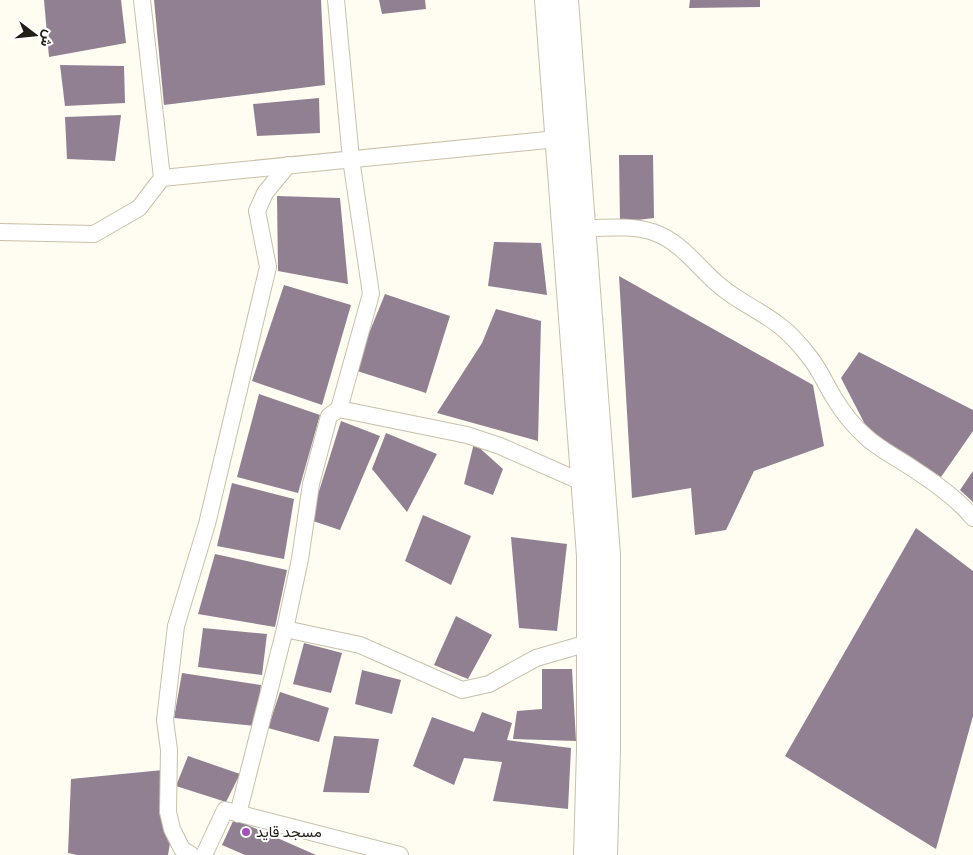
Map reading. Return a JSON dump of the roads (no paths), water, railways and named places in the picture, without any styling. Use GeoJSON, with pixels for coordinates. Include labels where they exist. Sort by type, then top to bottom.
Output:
{"type":"FeatureCollection","features":[{"type":"Feature","properties":{"kind":"street"},"geometry":{"type":"LineString","coordinates":[[0,232],[94,234],[139,208],[162,178],[142,0]]}},
{"type":"Feature","properties":{"kind":"street"},"geometry":{"type":"LineString","coordinates":[[238,814],[285,629],[300,559],[311,484],[329,416],[339,409],[371,294],[352,159],[336,0]]}},
{"type":"Feature","properties":{"kind":"street"},"geometry":{"type":"LineString","coordinates":[[546,0],[588,556],[588,750],[585,855]]}},
{"type":"Feature","properties":{"kind":"street"},"geometry":{"type":"LineString","coordinates":[[567,0],[609,555],[609,750],[606,855]]}},
{"type":"Feature","properties":{"kind":"street"},"geometry":{"type":"LineString","coordinates":[[162,178],[556,139]]}},
{"type":"Feature","properties":{"kind":"street"},"geometry":{"type":"LineString","coordinates":[[190,855],[182,849],[172,829],[168,812],[170,750],[165,720],[176,626],[207,524],[268,267],[257,211],[265,193],[288,165]]}},
{"type":"Feature","properties":{"kind":"street"},"geometry":{"type":"LineString","coordinates":[[585,228],[634,227],[654,232],[672,241],[688,253],[719,285],[739,300],[780,325],[797,341],[825,379],[835,400],[849,420],[865,437],[944,490],[973,518]]}},
{"type":"Feature","properties":{"kind":"street"},"geometry":{"type":"LineString","coordinates":[[339,409],[467,435],[500,446],[582,482]]}},
{"type":"Feature","properties":{"kind":"street"},"geometry":{"type":"LineString","coordinates":[[285,629],[360,645],[462,690],[489,684],[536,658],[588,643]]}},
{"type":"Feature","properties":{"kind":"street"},"geometry":{"type":"LineString","coordinates":[[204,855],[224,810],[400,855]]}},
{"type":"Feature","properties":{"kind":"place","name":"مسجد قايد"},"geometry":{"type":"Point","coordinates":[246,832]}}]}
